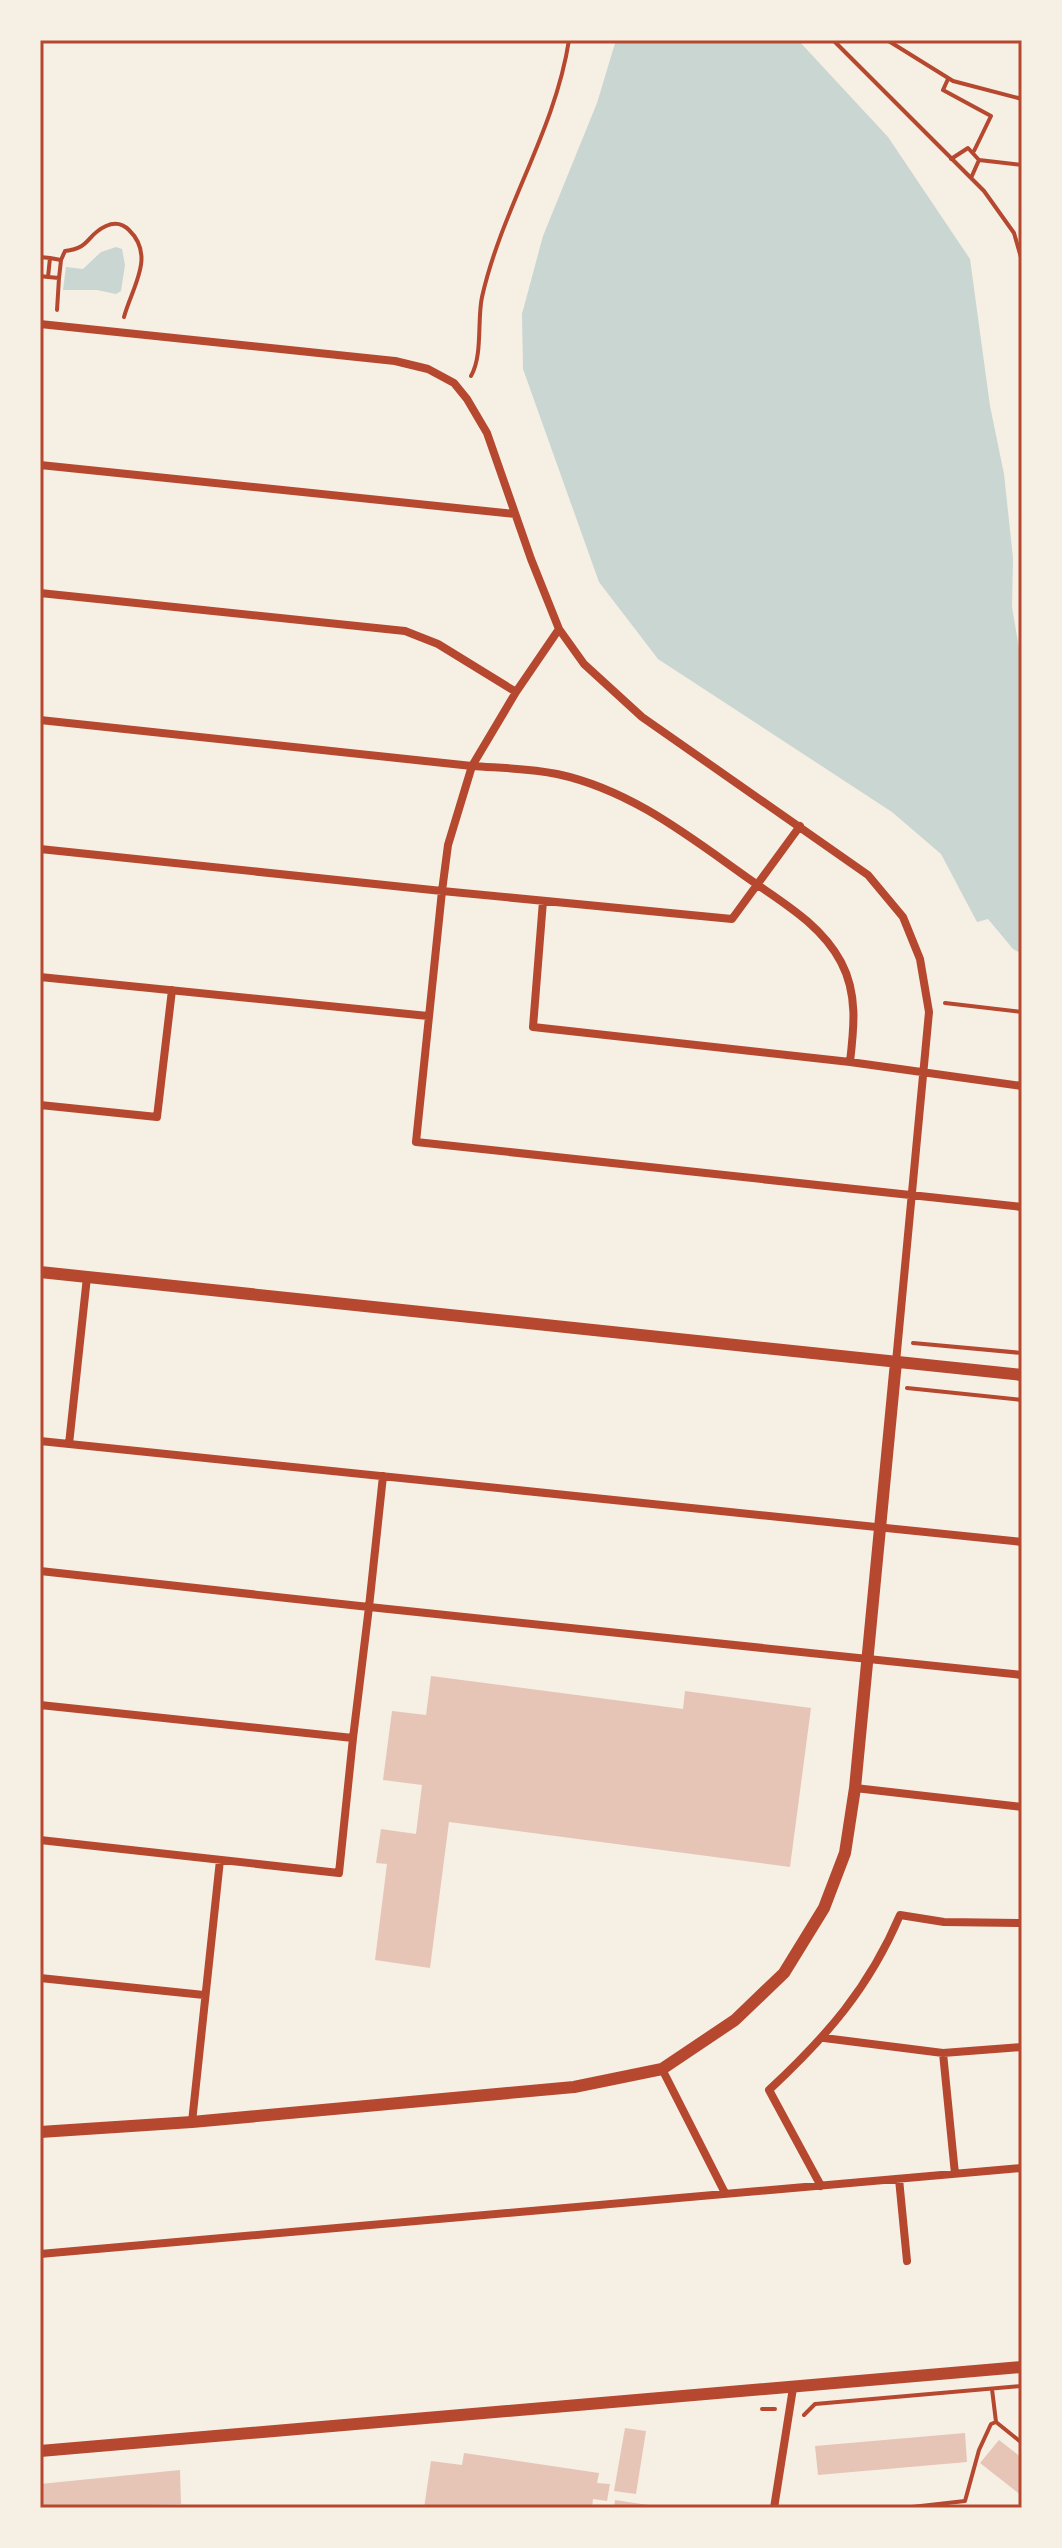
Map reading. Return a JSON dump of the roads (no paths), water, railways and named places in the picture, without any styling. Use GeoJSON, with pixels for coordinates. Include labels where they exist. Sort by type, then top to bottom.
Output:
{"type":"FeatureCollection","features":[{"type":"Feature","properties":{"kind":"street"},"geometry":{"type":"LineString","coordinates":[[40,324],[395,361],[428,369],[454,383],[487,433],[559,629],[584,664],[613,695],[868,875],[903,917],[920,959],[929,1012],[855,1788],[845,1853],[824,1908],[784,1973],[735,2020],[662,2069],[574,2087],[192,2122],[40,2132]]}},
{"type":"Feature","properties":{"kind":"street"},"geometry":{"type":"LineString","coordinates":[[40,465],[515,514]]}},
{"type":"Feature","properties":{"kind":"street"},"geometry":{"type":"LineString","coordinates":[[40,593],[405,631],[438,644],[516,692]]}},
{"type":"Feature","properties":{"kind":"street"},"geometry":{"type":"LineString","coordinates":[[559,629],[516,692],[472,766],[448,845],[416,1142],[1022,1207]]}},
{"type":"Feature","properties":{"kind":"street"},"geometry":{"type":"LineString","coordinates":[[40,720],[557,774],[621,796],[666,820],[813,925],[842,963],[854,1003],[850,1062]]}},
{"type":"Feature","properties":{"kind":"street"},"geometry":{"type":"LineString","coordinates":[[40,849],[732,919],[800,826]]}},
{"type":"Feature","properties":{"kind":"street"},"geometry":{"type":"LineString","coordinates":[[543,901],[533,1027],[850,1062],[925,1075],[1022,1086]]}},
{"type":"Feature","properties":{"kind":"street"},"geometry":{"type":"LineString","coordinates":[[40,977],[428,1016]]}},
{"type":"Feature","properties":{"kind":"street"},"geometry":{"type":"LineString","coordinates":[[40,1105],[157,1117],[172,990]]}},
{"type":"Feature","properties":{"kind":"street"},"geometry":{"type":"LineString","coordinates":[[40,1272],[1022,1375]]}},
{"type":"Feature","properties":{"kind":"street"},"geometry":{"type":"LineString","coordinates":[[69,1444],[87,1277]]}},
{"type":"Feature","properties":{"kind":"street"},"geometry":{"type":"LineString","coordinates":[[40,1441],[1022,1542]]}},
{"type":"Feature","properties":{"kind":"street"},"geometry":{"type":"LineString","coordinates":[[40,1840],[339,1873],[383,1476]]}},
{"type":"Feature","properties":{"kind":"street"},"geometry":{"type":"LineString","coordinates":[[40,1571],[1022,1675]]}},
{"type":"Feature","properties":{"kind":"street"},"geometry":{"type":"LineString","coordinates":[[40,1705],[353,1738]]}},
{"type":"Feature","properties":{"kind":"street"},"geometry":{"type":"LineString","coordinates":[[855,1788],[1022,1807]]}},
{"type":"Feature","properties":{"kind":"street"},"geometry":{"type":"LineString","coordinates":[[192,2122],[220,1860]]}},
{"type":"Feature","properties":{"kind":"street"},"geometry":{"type":"LineString","coordinates":[[821,2186],[769,2090],[824,2038],[878,1962],[900,1915],[958,1923],[1022,1923]]}},
{"type":"Feature","properties":{"kind":"street"},"geometry":{"type":"LineString","coordinates":[[40,1978],[204,1995]]}},
{"type":"Feature","properties":{"kind":"street"},"geometry":{"type":"LineString","coordinates":[[824,2038],[943,2053],[1022,2047]]}},
{"type":"Feature","properties":{"kind":"street"},"geometry":{"type":"LineString","coordinates":[[943,2053],[955,2174]]}},
{"type":"Feature","properties":{"kind":"street"},"geometry":{"type":"LineString","coordinates":[[662,2069],[725,2193]]}},
{"type":"Feature","properties":{"kind":"street"},"geometry":{"type":"LineString","coordinates":[[40,2254],[1022,2168]]}},
{"type":"Feature","properties":{"kind":"street"},"geometry":{"type":"LineString","coordinates":[[899,2179],[907,2261]]}},
{"type":"Feature","properties":{"kind":"street"},"geometry":{"type":"LineString","coordinates":[[40,2451],[1022,2367]]}},
{"type":"Feature","properties":{"kind":"street"},"geometry":{"type":"LineString","coordinates":[[774,2508],[793,2388]]}}]}
